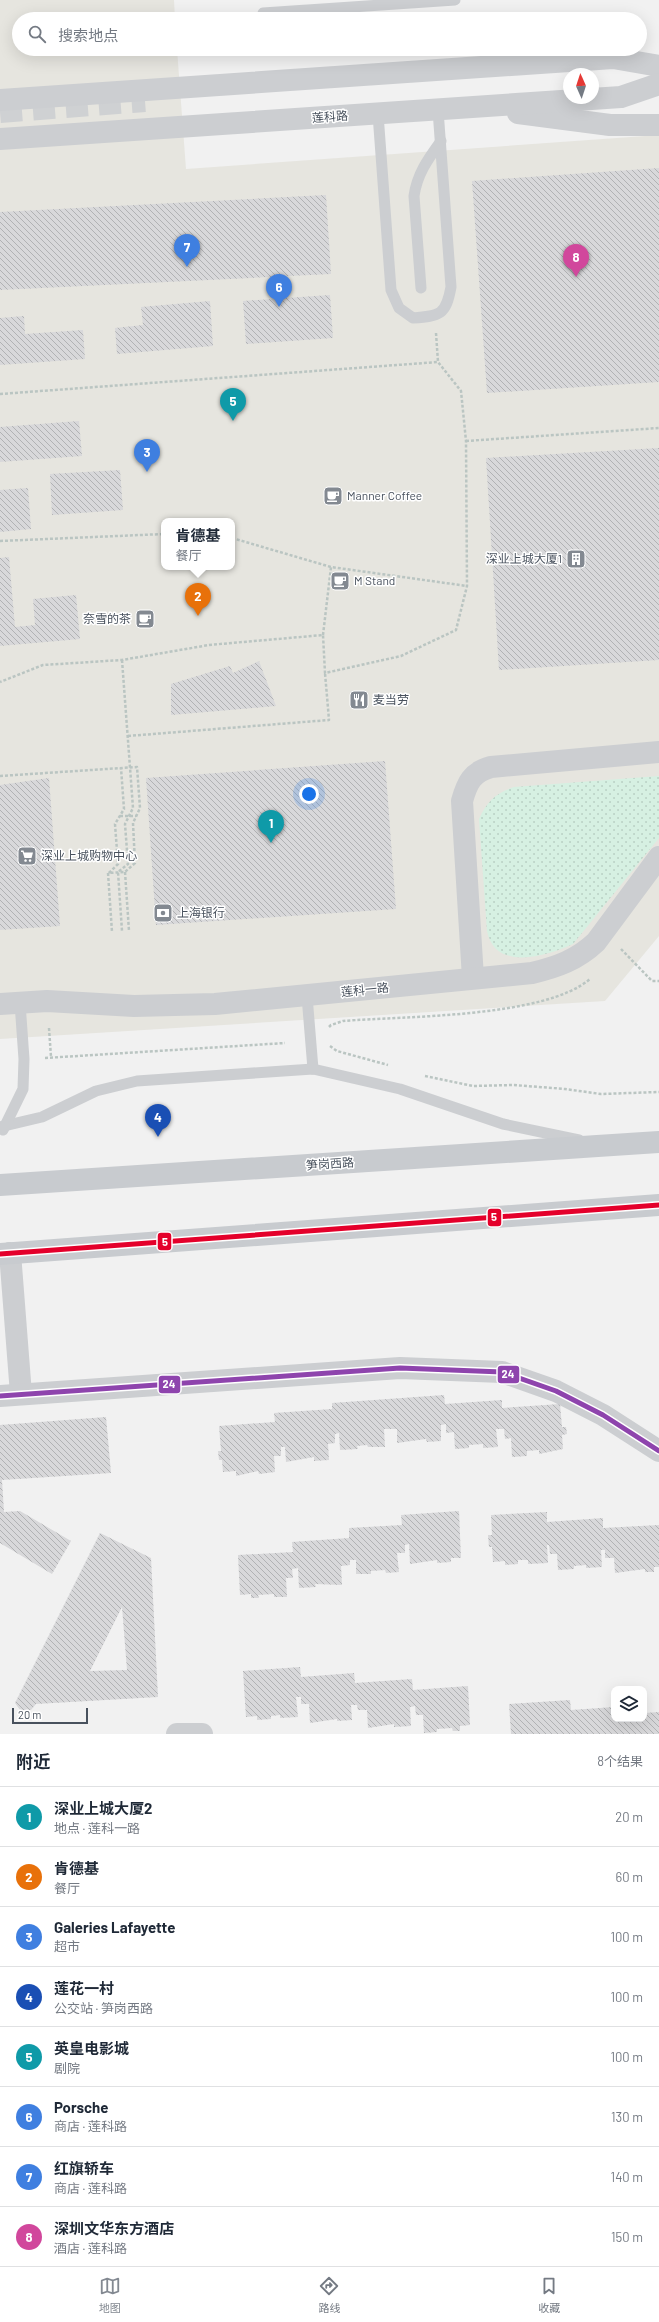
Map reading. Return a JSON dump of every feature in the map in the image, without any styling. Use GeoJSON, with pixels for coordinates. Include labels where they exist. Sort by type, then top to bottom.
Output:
{"type":"FeatureCollection","features":[{"type":"Feature","properties":{"kind":"main road","name":"笋岗西路"},"geometry":{"type":"LineString","coordinates":[[0,1185],[659,1142]]}},
{"type":"Feature","properties":{"kind":"main road"},"geometry":{"type":"LineString","coordinates":[[5,1253],[659,1205]]}},
{"type":"Feature","properties":{"kind":"street"},"geometry":{"type":"LineString","coordinates":[[0,100],[613,58],[659,66]]}},
{"type":"Feature","properties":{"kind":"street","name":"莲科路"},"geometry":{"type":"LineString","coordinates":[[0,139],[621,97],[659,84]]}},
{"type":"Feature","properties":{"kind":"street"},"geometry":{"type":"LineString","coordinates":[[485,107],[558,120],[610,125],[659,126]]}},
{"type":"Feature","properties":{"kind":"street"},"geometry":{"type":"LineString","coordinates":[[473,978],[462,801],[471,777],[480,770],[491,767],[659,752]]}},
{"type":"Feature","properties":{"kind":"street","name":"莲科一路"},"geometry":{"type":"LineString","coordinates":[[10,1004],[47,1001],[134,1006],[215,1004],[532,973],[561,966],[579,956],[596,942],[659,858]]}},
{"type":"Feature","properties":{"kind":"street"},"geometry":{"type":"LineString","coordinates":[[5,1253],[8,1311],[21,1394]]}},
{"type":"Feature","properties":{"kind":"street"},"geometry":{"type":"LineString","coordinates":[[0,1396],[400,1368],[502,1372],[556,1390],[603,1415],[659,1451]]}},
{"type":"Feature","properties":{"kind":"street"},"geometry":{"type":"LineString","coordinates":[[177,1734],[202,1734]]}},
{"type":"Feature","properties":{"kind":"lane"},"geometry":{"type":"LineString","coordinates":[[278,12],[455,0]]}},
{"type":"Feature","properties":{"kind":"lane"},"geometry":{"type":"LineString","coordinates":[[378,114],[391,290],[399,308],[413,318],[435,317],[448,306],[451,287],[438,110]]}},
{"type":"Feature","properties":{"kind":"lane"},"geometry":{"type":"LineString","coordinates":[[421,288],[415,190],[419,174],[441,141]]}},
{"type":"Feature","properties":{"kind":"lane"},"geometry":{"type":"LineString","coordinates":[[306,996],[313,1069]]}},
{"type":"Feature","properties":{"kind":"lane"},"geometry":{"type":"LineString","coordinates":[[2,1129],[23,1089],[24,1059],[10,1004]]}},
{"type":"Feature","properties":{"kind":"lane"},"geometry":{"type":"LineString","coordinates":[[2,1129],[42,1117],[96,1091],[137,1081],[313,1069],[400,1089],[503,1124],[607,1146]]}},
{"type":"Feature","properties":{"kind":"path"},"geometry":{"type":"LineString","coordinates":[[326,673],[401,656],[456,630],[467,586],[466,441],[461,391],[438,362],[435,317]]}},
{"type":"Feature","properties":{"kind":"path"},"geometry":{"type":"LineString","coordinates":[[0,394],[438,362]]}},
{"type":"Feature","properties":{"kind":"path"},"geometry":{"type":"LineString","coordinates":[[466,441],[659,428]]}},
{"type":"Feature","properties":{"kind":"path"},"geometry":{"type":"LineString","coordinates":[[0,541],[161,534]]}},
{"type":"Feature","properties":{"kind":"path"},"geometry":{"type":"LineString","coordinates":[[235,539],[331,567],[467,586]]}},
{"type":"Feature","properties":{"kind":"path"},"geometry":{"type":"LineString","coordinates":[[128,736],[330,720],[323,635],[331,567]]}},
{"type":"Feature","properties":{"kind":"path"},"geometry":{"type":"LineString","coordinates":[[0,682],[43,665],[122,660],[209,645],[323,635]]}},
{"type":"Feature","properties":{"kind":"path"},"geometry":{"type":"LineString","coordinates":[[118,872],[128,864],[125,824],[132,808],[122,660]]}},
{"type":"Feature","properties":{"kind":"path"},"geometry":{"type":"LineString","coordinates":[[0,776],[137,767],[140,808],[132,823],[135,864],[125,872],[108,873]]}},
{"type":"Feature","properties":{"kind":"path"},"geometry":{"type":"LineString","coordinates":[[108,873],[118,864],[115,824],[124,809],[122,768]]}},
{"type":"Feature","properties":{"kind":"path"},"geometry":{"type":"LineString","coordinates":[[119,816],[136,816]]}},
{"type":"Feature","properties":{"kind":"path"},"geometry":{"type":"LineString","coordinates":[[118,872],[122,931]]}},
{"type":"Feature","properties":{"kind":"path"},"geometry":{"type":"LineString","coordinates":[[125,872],[129,931]]}},
{"type":"Feature","properties":{"kind":"path"},"geometry":{"type":"LineString","coordinates":[[108,873],[112,932]]}},
{"type":"Feature","properties":{"kind":"path"},"geometry":{"type":"LineString","coordinates":[[621,948],[652,981],[659,981]]}},
{"type":"Feature","properties":{"kind":"path"},"geometry":{"type":"LineString","coordinates":[[48,1028],[51,1057]]}},
{"type":"Feature","properties":{"kind":"path"},"geometry":{"type":"LineString","coordinates":[[45,1058],[285,1043]]}},
{"type":"Feature","properties":{"kind":"path"},"geometry":{"type":"LineString","coordinates":[[328,1044],[337,1051],[389,1066]]}},
{"type":"Feature","properties":{"kind":"path"},"geometry":{"type":"LineString","coordinates":[[419,1074],[473,1086],[514,1085],[565,1089],[601,1094],[659,1092]]}},
{"type":"Feature","properties":{"kind":"shaded area"},"geometry":{"type":"Polygon","coordinates":[[[0,0],[174,0],[175,12],[12,12],[12,56],[178,56],[186,169],[659,135],[659,936],[605,1001],[0,1039],[0,0]]]}},
{"type":"Feature","properties":{"kind":"green space"},"geometry":{"type":"Polygon","coordinates":[[[659,776],[659,838],[573,944],[550,953],[536,956],[511,956],[500,952],[492,944],[487,931],[479,819],[485,807],[493,798],[514,787],[659,776]]]}},
{"type":"Feature","properties":{"kind":"building"},"geometry":{"type":"Polygon","coordinates":[[[659,168],[659,382],[487,393],[472,181],[659,168]]]}},
{"type":"Feature","properties":{"kind":"building"},"geometry":{"type":"Polygon","coordinates":[[[326,195],[331,274],[0,290],[0,212],[326,195]]]}},
{"type":"Feature","properties":{"kind":"building"},"geometry":{"type":"Polygon","coordinates":[[[330,295],[333,338],[246,344],[243,301],[330,295]]]}},
{"type":"Feature","properties":{"kind":"building"},"geometry":{"type":"Polygon","coordinates":[[[210,301],[213,346],[117,354],[115,328],[143,325],[141,307],[210,301]]]}},
{"type":"Feature","properties":{"kind":"building"},"geometry":{"type":"Polygon","coordinates":[[[24,316],[25,334],[83,330],[85,359],[0,365],[0,318],[24,316]]]}},
{"type":"Feature","properties":{"kind":"building"},"geometry":{"type":"Polygon","coordinates":[[[79,421],[82,456],[0,462],[0,427],[79,421]]]}},
{"type":"Feature","properties":{"kind":"building","name":"深业上城大厦1"},"geometry":{"type":"Polygon","coordinates":[[[659,448],[659,660],[499,670],[486,458],[659,448]]]}},
{"type":"Feature","properties":{"kind":"building"},"geometry":{"type":"Polygon","coordinates":[[[120,470],[123,510],[52,515],[50,474],[120,470]]]}},
{"type":"Feature","properties":{"kind":"building"},"geometry":{"type":"Polygon","coordinates":[[[28,488],[31,529],[0,532],[0,490],[28,488]]]}},
{"type":"Feature","properties":{"kind":"building"},"geometry":{"type":"Polygon","coordinates":[[[9,557],[15,627],[35,625],[33,599],[76,595],[80,639],[0,646],[0,558],[9,557]]]}},
{"type":"Feature","properties":{"kind":"building"},"geometry":{"type":"Polygon","coordinates":[[[259,661],[276,706],[171,715],[171,684],[230,666],[233,673],[259,661]]]}},
{"type":"Feature","properties":{"kind":"building"},"geometry":{"type":"Polygon","coordinates":[[[385,761],[396,909],[156,925],[146,778],[385,761]]]}},
{"type":"Feature","properties":{"kind":"building","name":"深业上城购物中心"},"geometry":{"type":"Polygon","coordinates":[[[49,778],[60,926],[0,930],[0,785],[49,778]]]}},
{"type":"Feature","properties":{"kind":"building"},"geometry":{"type":"Polygon","coordinates":[[[444,1395],[445,1404],[502,1400],[502,1408],[560,1404],[562,1427],[566,1427],[567,1434],[562,1435],[563,1449],[539,1454],[539,1450],[527,1451],[527,1456],[512,1457],[511,1438],[505,1439],[504,1429],[496,1429],[498,1447],[483,1448],[483,1444],[469,1445],[469,1448],[455,1449],[454,1432],[446,1433],[446,1424],[441,1425],[441,1441],[427,1442],[426,1439],[397,1443],[397,1429],[384,1429],[385,1447],[368,1447],[367,1445],[357,1446],[358,1449],[340,1450],[339,1433],[335,1434],[335,1443],[328,1444],[329,1460],[314,1461],[314,1457],[286,1462],[285,1447],[281,1447],[281,1456],[274,1456],[275,1472],[259,1474],[258,1471],[236,1476],[236,1471],[223,1472],[222,1460],[219,1460],[218,1451],[221,1451],[219,1426],[275,1422],[274,1413],[332,1409],[332,1403],[444,1395]]]}},
{"type":"Feature","properties":{"kind":"building"},"geometry":{"type":"Polygon","coordinates":[[[106,1417],[111,1473],[2,1480],[4,1512],[20,1511],[71,1541],[52,1574],[0,1543],[0,1425],[106,1417]]]}},
{"type":"Feature","properties":{"kind":"building"},"geometry":{"type":"Polygon","coordinates":[[[459,1511],[461,1558],[451,1558],[451,1562],[437,1563],[437,1560],[410,1564],[409,1544],[405,1545],[405,1553],[397,1553],[399,1572],[386,1573],[385,1570],[371,1571],[371,1574],[356,1574],[356,1560],[350,1560],[350,1565],[341,1566],[342,1585],[315,1584],[316,1587],[299,1588],[298,1568],[292,1569],[293,1578],[286,1578],[287,1597],[274,1597],[274,1594],[258,1595],[259,1598],[251,1598],[251,1594],[240,1595],[238,1555],[293,1552],[292,1542],[349,1538],[349,1528],[402,1525],[401,1515],[459,1511]]]}},
{"type":"Feature","properties":{"kind":"building"},"geometry":{"type":"Polygon","coordinates":[[[547,1512],[547,1522],[603,1518],[603,1528],[659,1525],[659,1567],[654,1567],[654,1572],[645,1572],[645,1569],[615,1573],[614,1558],[605,1558],[605,1550],[601,1550],[602,1567],[586,1568],[586,1565],[574,1566],[574,1569],[558,1570],[557,1554],[550,1554],[549,1545],[547,1545],[548,1563],[528,1564],[528,1560],[518,1560],[518,1564],[505,1565],[505,1561],[493,1562],[492,1547],[489,1547],[488,1535],[492,1535],[491,1515],[547,1512]]]}},
{"type":"Feature","properties":{"kind":"building"},"geometry":{"type":"Polygon","coordinates":[[[100,1533],[151,1558],[158,1697],[36,1704],[31,1710],[20,1710],[15,1703],[100,1533]],[[122,1607],[90,1671],[127,1670],[122,1607]]]}},
{"type":"Feature","properties":{"kind":"building"},"geometry":{"type":"Polygon","coordinates":[[[300,1667],[301,1677],[354,1673],[355,1683],[412,1679],[413,1690],[468,1686],[470,1725],[460,1726],[460,1731],[453,1731],[452,1728],[437,1729],[437,1732],[424,1733],[423,1715],[416,1715],[415,1706],[410,1707],[411,1726],[394,1727],[394,1724],[368,1728],[367,1710],[358,1710],[357,1705],[351,1705],[352,1720],[337,1721],[337,1719],[310,1723],[309,1704],[301,1704],[301,1697],[296,1697],[298,1717],[280,1718],[280,1715],[271,1716],[271,1719],[257,1720],[257,1716],[246,1717],[243,1671],[300,1667]]]}},
{"type":"Feature","properties":{"kind":"building"},"geometry":{"type":"Polygon","coordinates":[[[570,1700],[571,1710],[611,1707],[611,1722],[647,1722],[647,1713],[659,1712],[659,1734],[511,1734],[509,1704],[570,1700]]]}},
{"type":"Feature","properties":{"kind":"tunnel"},"geometry":{"type":"LineString","coordinates":[[0,112],[145,101]]}},
{"type":"Feature","properties":{"kind":"transit line","name":"5"},"geometry":{"type":"LineString","coordinates":[[0,1254],[659,1205]]}},
{"type":"Feature","properties":{"kind":"transit line","name":"24"},"geometry":{"type":"LineString","coordinates":[[0,1396],[400,1368],[502,1372],[556,1391],[603,1415],[659,1451]]}},
{"type":"Feature","properties":{"kind":"place","name":"红旗轿车"},"geometry":{"type":"Point","coordinates":[187,267]}},
{"type":"Feature","properties":{"kind":"place","name":"深圳文华东方酒店"},"geometry":{"type":"Point","coordinates":[576,277]}},
{"type":"Feature","properties":{"kind":"place","name":"Porsche"},"geometry":{"type":"Point","coordinates":[279,307]}},
{"type":"Feature","properties":{"kind":"place","name":"英皇电影城"},"geometry":{"type":"Point","coordinates":[233,421]}},
{"type":"Feature","properties":{"kind":"place","name":"Galeries Lafayette"},"geometry":{"type":"Point","coordinates":[147,472]}},
{"type":"Feature","properties":{"kind":"place","name":"Manner Coffee"},"geometry":{"type":"Point","coordinates":[333,496]}},
{"type":"Feature","properties":{"kind":"place","name":"深业上城大厦1"},"geometry":{"type":"Point","coordinates":[576,559]}},
{"type":"Feature","properties":{"kind":"place","name":"M Stand"},"geometry":{"type":"Point","coordinates":[340,581]}},
{"type":"Feature","properties":{"kind":"place","name":"肯德基"},"geometry":{"type":"Point","coordinates":[198,616]}},
{"type":"Feature","properties":{"kind":"place","name":"奈雪的茶"},"geometry":{"type":"Point","coordinates":[145,619]}},
{"type":"Feature","properties":{"kind":"place","name":"麦当劳"},"geometry":{"type":"Point","coordinates":[359,700]}},
{"type":"Feature","properties":{"kind":"place","name":"深业上城大厦2"},"geometry":{"type":"Point","coordinates":[271,843]}},
{"type":"Feature","properties":{"kind":"place","name":"深业上城购物中心"},"geometry":{"type":"Point","coordinates":[27,856]}},
{"type":"Feature","properties":{"kind":"place","name":"上海银行"},"geometry":{"type":"Point","coordinates":[163,913]}},
{"type":"Feature","properties":{"kind":"place","name":"莲花一村"},"geometry":{"type":"Point","coordinates":[158,1137]}}]}
